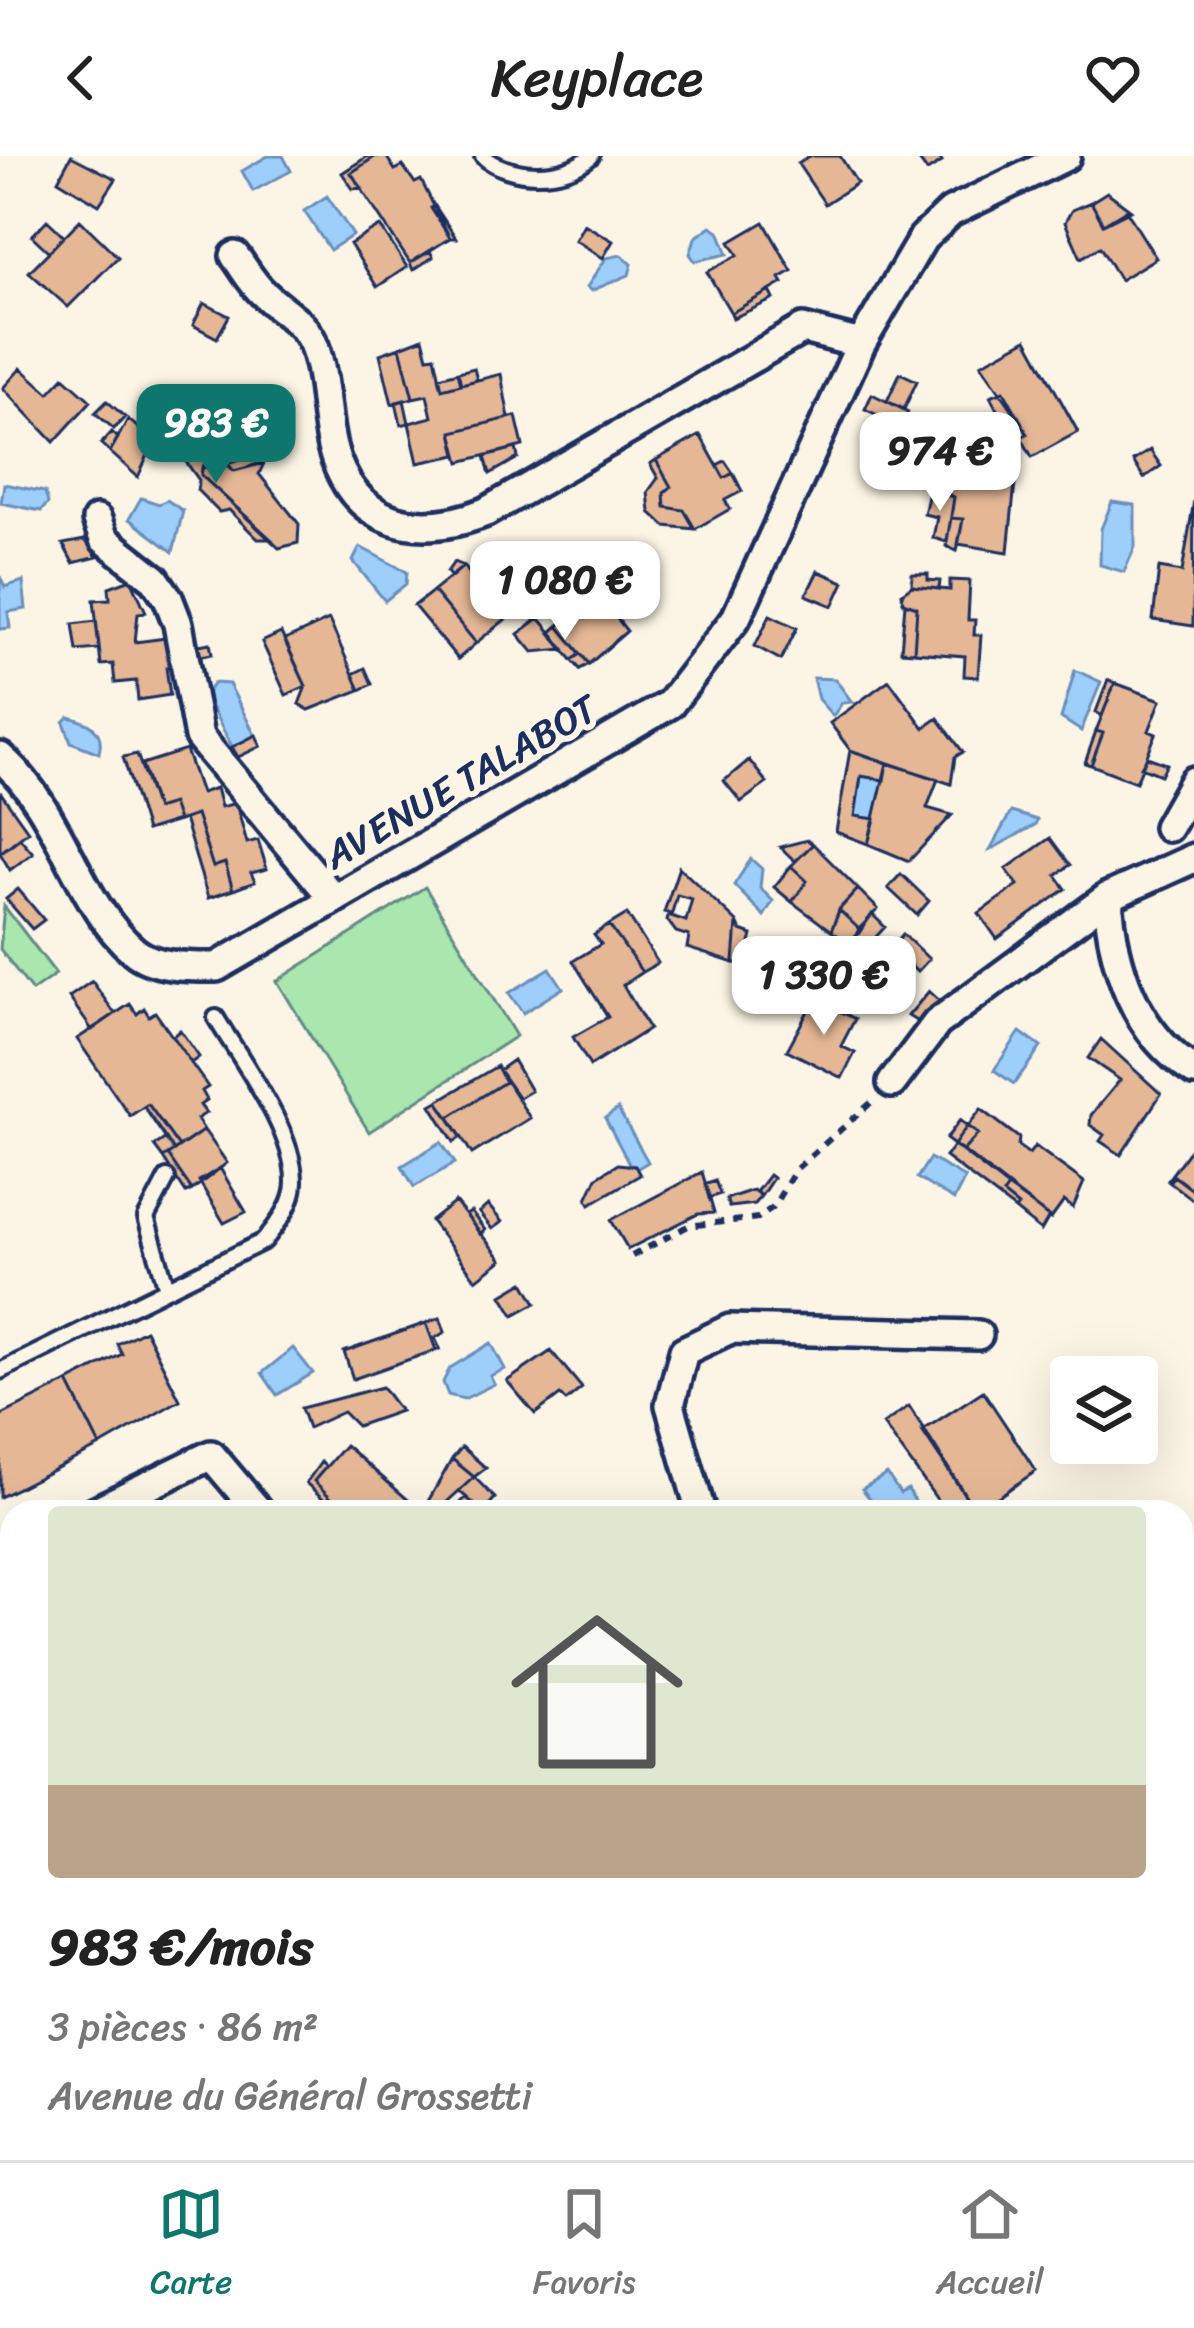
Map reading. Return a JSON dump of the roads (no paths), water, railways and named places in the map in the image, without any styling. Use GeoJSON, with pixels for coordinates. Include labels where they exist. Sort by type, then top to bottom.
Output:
{"type":"FeatureCollection","features":[{"type":"Feature","properties":{"kind":"street","name":"AVENUE TALABOT"},"geometry":{"type":"LineString","coordinates":[[0,757],[46,806],[107,920],[137,954],[182,967],[217,967],[670,704],[736,618],[860,344],[923,238],[951,212],[1066,156]]}},
{"type":"Feature","properties":{"kind":"street"},"geometry":{"type":"LineString","coordinates":[[235,256],[262,293],[294,317],[313,341],[332,448],[355,493],[390,520],[422,527],[453,525],[486,512],[803,329],[860,344]]}},
{"type":"Feature","properties":{"kind":"street"},"geometry":{"type":"LineString","coordinates":[[97,520],[104,539],[155,579],[168,598],[178,624],[199,737],[334,899]]}},
{"type":"Feature","properties":{"kind":"street"},"geometry":{"type":"LineString","coordinates":[[1168,826],[1194,781]]}},
{"type":"Feature","properties":{"kind":"street"},"geometry":{"type":"LineString","coordinates":[[892,1083],[937,1023],[1108,897],[1194,858]]}},
{"type":"Feature","properties":{"kind":"street"},"geometry":{"type":"LineString","coordinates":[[1108,897],[1112,950],[1132,1003],[1156,1036],[1194,1071]]}},
{"type":"Feature","properties":{"kind":"street"},"geometry":{"type":"LineString","coordinates":[[697,1500],[670,1406],[684,1351],[730,1329],[979,1335]]}},
{"type":"Feature","properties":{"kind":"street"},"geometry":{"type":"LineString","coordinates":[[119,1500],[211,1455],[249,1500]]}},
{"type":"Feature","properties":{"kind":"lane"},"geometry":{"type":"LineString","coordinates":[[483,156],[502,172],[560,172],[591,156]]}},
{"type":"Feature","properties":{"kind":"lane"},"geometry":{"type":"LineString","coordinates":[[0,1371],[264,1241],[286,1211],[295,1181],[275,1119],[216,1018]]}},
{"type":"Feature","properties":{"kind":"lane"},"geometry":{"type":"LineString","coordinates":[[167,1178],[146,1219],[167,1288]]}},
{"type":"Feature","properties":{"kind":"water"},"geometry":{"type":"Polygon","coordinates":[[[268,156],[283,156],[291,171],[253,191],[242,171],[268,156]]]}},
{"type":"Feature","properties":{"kind":"water"},"geometry":{"type":"Polygon","coordinates":[[[327,196],[353,235],[330,250],[304,211],[327,196]]]}},
{"type":"Feature","properties":{"kind":"water"},"geometry":{"type":"Polygon","coordinates":[[[711,226],[719,231],[728,254],[695,261],[690,254],[695,238],[711,226]]]}},
{"type":"Feature","properties":{"kind":"water"},"geometry":{"type":"Polygon","coordinates":[[[621,255],[632,264],[629,275],[591,291],[587,287],[606,258],[621,255]]]}},
{"type":"Feature","properties":{"kind":"water"},"geometry":{"type":"Polygon","coordinates":[[[4,484],[45,492],[48,503],[41,511],[1,503],[4,484]]]}},
{"type":"Feature","properties":{"kind":"water"},"geometry":{"type":"Polygon","coordinates":[[[141,498],[159,504],[167,500],[183,511],[173,552],[129,519],[141,498]]]}},
{"type":"Feature","properties":{"kind":"water"},"geometry":{"type":"Polygon","coordinates":[[[1112,502],[1135,505],[1135,547],[1124,572],[1100,565],[1101,529],[1112,502]]]}},
{"type":"Feature","properties":{"kind":"water"},"geometry":{"type":"Polygon","coordinates":[[[360,547],[407,572],[406,584],[385,601],[353,561],[360,547]]]}},
{"type":"Feature","properties":{"kind":"water"},"geometry":{"type":"Polygon","coordinates":[[[0,576],[5,587],[23,581],[26,609],[8,612],[10,628],[0,629],[0,576]]]}},
{"type":"Feature","properties":{"kind":"water"},"geometry":{"type":"Polygon","coordinates":[[[1075,670],[1101,682],[1081,731],[1061,718],[1075,670]]]}},
{"type":"Feature","properties":{"kind":"water"},"geometry":{"type":"Polygon","coordinates":[[[813,678],[835,679],[852,702],[842,703],[833,716],[818,699],[813,678]]]}},
{"type":"Feature","properties":{"kind":"water"},"geometry":{"type":"Polygon","coordinates":[[[214,683],[229,684],[255,735],[232,747],[205,695],[214,683]]]}},
{"type":"Feature","properties":{"kind":"water"},"geometry":{"type":"Polygon","coordinates":[[[69,717],[94,728],[100,738],[99,753],[71,742],[64,722],[69,717]]]}},
{"type":"Feature","properties":{"kind":"water"},"geometry":{"type":"Polygon","coordinates":[[[861,776],[884,780],[877,820],[855,816],[861,776]]]}},
{"type":"Feature","properties":{"kind":"water"},"geometry":{"type":"Polygon","coordinates":[[[1011,812],[1037,820],[1035,825],[990,850],[1011,812]]]}},
{"type":"Feature","properties":{"kind":"water"},"geometry":{"type":"Polygon","coordinates":[[[751,859],[762,869],[760,888],[773,901],[764,916],[734,885],[751,859]]]}},
{"type":"Feature","properties":{"kind":"water"},"geometry":{"type":"Polygon","coordinates":[[[550,968],[563,988],[523,1013],[509,993],[550,968]]]}},
{"type":"Feature","properties":{"kind":"water"},"geometry":{"type":"Polygon","coordinates":[[[1020,1032],[1041,1047],[1014,1084],[994,1070],[1020,1032]]]}},
{"type":"Feature","properties":{"kind":"water"},"geometry":{"type":"Polygon","coordinates":[[[618,1109],[648,1162],[633,1171],[605,1118],[618,1109]]]}},
{"type":"Feature","properties":{"kind":"water"},"geometry":{"type":"Polygon","coordinates":[[[441,1142],[455,1163],[414,1187],[402,1166],[441,1142]]]}},
{"type":"Feature","properties":{"kind":"water"},"geometry":{"type":"Polygon","coordinates":[[[930,1158],[965,1178],[954,1200],[917,1178],[930,1158]]]}},
{"type":"Feature","properties":{"kind":"water"},"geometry":{"type":"Polygon","coordinates":[[[491,1343],[505,1369],[490,1376],[494,1384],[464,1399],[448,1395],[443,1382],[450,1368],[491,1343]]]}},
{"type":"Feature","properties":{"kind":"water"},"geometry":{"type":"Polygon","coordinates":[[[293,1348],[313,1373],[277,1395],[262,1373],[293,1348]]]}},
{"type":"Feature","properties":{"kind":"water"},"geometry":{"type":"Polygon","coordinates":[[[887,1474],[900,1493],[908,1489],[914,1500],[871,1500],[862,1489],[887,1474]]]}}]}
